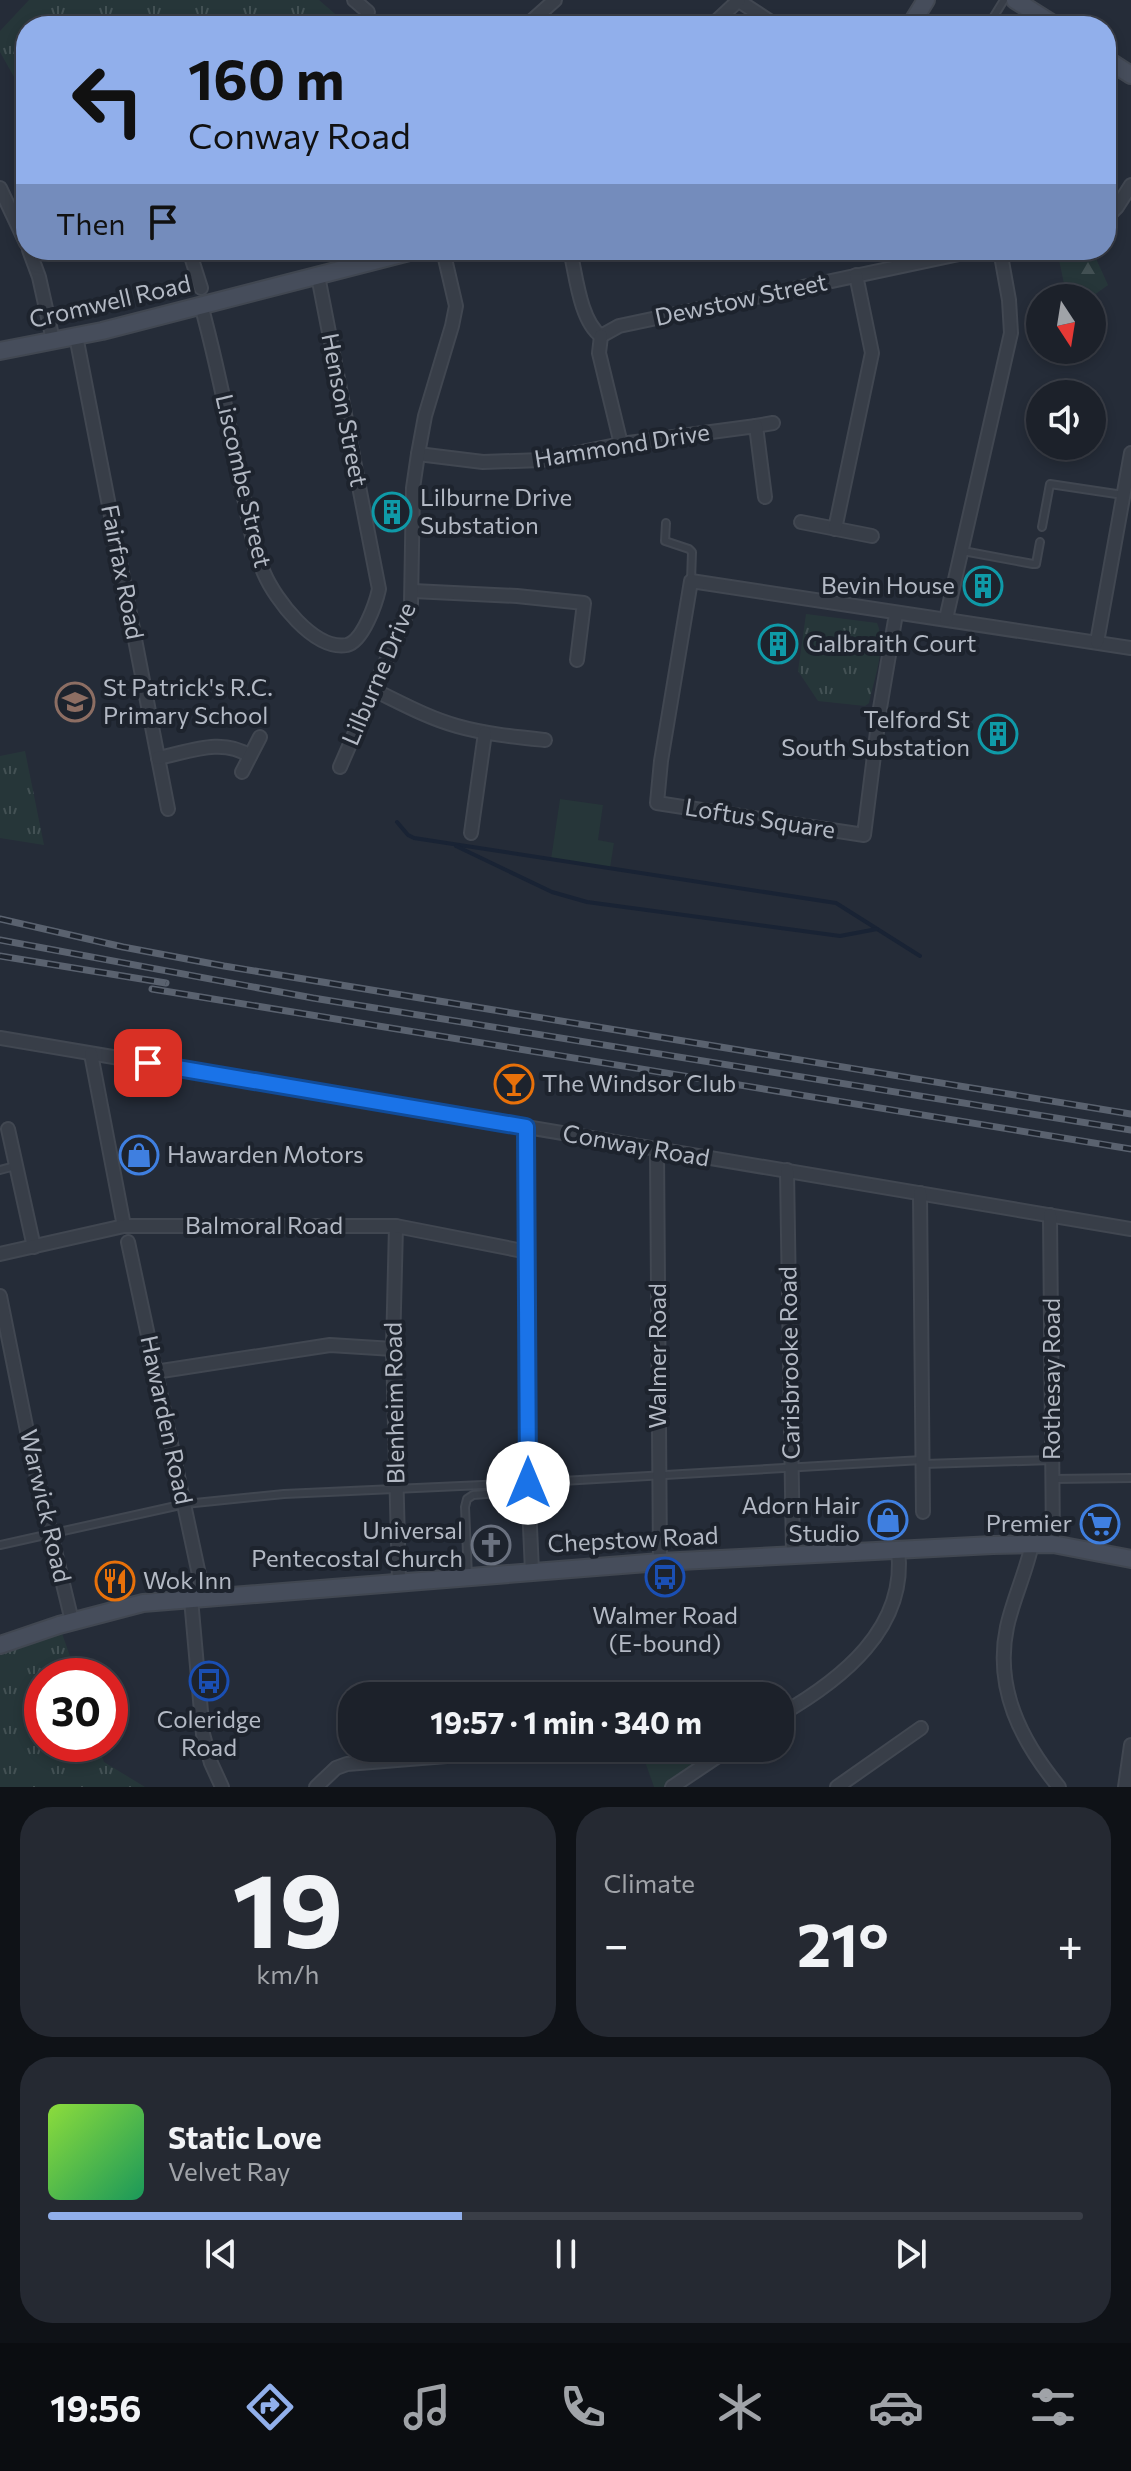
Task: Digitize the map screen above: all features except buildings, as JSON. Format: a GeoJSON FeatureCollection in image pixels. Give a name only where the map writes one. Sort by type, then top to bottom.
{"type":"FeatureCollection","features":[{"type":"Feature","properties":{"kind":"main road"},"geometry":{"type":"LineString","coordinates":[[1015,0],[1040,16]]}},
{"type":"Feature","properties":{"kind":"main road","name":"Cromwell Road"},"geometry":{"type":"LineString","coordinates":[[0,351],[76,336],[201,297],[318,276],[379,260]]}},
{"type":"Feature","properties":{"kind":"main road","name":"Chepstow Road"},"geometry":{"type":"LineString","coordinates":[[0,1645],[72,1621],[143,1603],[399,1581],[660,1562],[1032,1544],[1053,1544],[1131,1559]]}},
{"type":"Feature","properties":{"kind":"street"},"geometry":{"type":"LineString","coordinates":[[354,0],[368,12]]}},
{"type":"Feature","properties":{"kind":"street"},"geometry":{"type":"LineString","coordinates":[[537,16],[555,0]]}},
{"type":"Feature","properties":{"kind":"street"},"geometry":{"type":"LineString","coordinates":[[722,16],[739,0],[762,16]]}},
{"type":"Feature","properties":{"kind":"street"},"geometry":{"type":"LineString","coordinates":[[1116,208],[1131,185]]}},
{"type":"Feature","properties":{"kind":"street"},"geometry":{"type":"LineString","coordinates":[[0,188],[16,222]]}},
{"type":"Feature","properties":{"kind":"street"},"geometry":{"type":"LineString","coordinates":[[33,260],[53,340]]}},
{"type":"Feature","properties":{"kind":"street","name":"Liscombe Street"},"geometry":{"type":"LineString","coordinates":[[192,260],[253,537],[267,581],[292,617],[323,639],[345,645],[361,635]]}},
{"type":"Feature","properties":{"kind":"street","name":"Lilburne Drive"},"geometry":{"type":"LineString","coordinates":[[340,767],[407,617],[413,591],[413,488],[418,454],[431,393],[455,318],[454,291],[446,260]]}},
{"type":"Feature","properties":{"kind":"street"},"geometry":{"type":"LineString","coordinates":[[572,260],[586,317],[593,330],[601,336],[598,349],[621,444]]}},
{"type":"Feature","properties":{"kind":"street","name":"Dewstow Street"},"geometry":{"type":"LineString","coordinates":[[601,336],[619,326],[913,260]]}},
{"type":"Feature","properties":{"kind":"street"},"geometry":{"type":"LineString","coordinates":[[946,619],[1011,333],[1002,260]]}},
{"type":"Feature","properties":{"kind":"street"},"geometry":{"type":"LineString","coordinates":[[835,529],[872,353],[856,275]]}},
{"type":"Feature","properties":{"kind":"street","name":"Henson Street"},"geometry":{"type":"LineString","coordinates":[[318,276],[379,583],[378,594],[361,635]]}},
{"type":"Feature","properties":{"kind":"street","name":"Fairfax Road"},"geometry":{"type":"LineString","coordinates":[[76,336],[168,809]]}},
{"type":"Feature","properties":{"kind":"street","name":"Hammond Drive"},"geometry":{"type":"LineString","coordinates":[[418,454],[483,462],[522,462],[563,457],[621,444],[773,423]]}},
{"type":"Feature","properties":{"kind":"street"},"geometry":{"type":"LineString","coordinates":[[756,426],[765,497]]}},
{"type":"Feature","properties":{"kind":"street"},"geometry":{"type":"LineString","coordinates":[[1097,642],[1127,496],[1131,453]]}},
{"type":"Feature","properties":{"kind":"street"},"geometry":{"type":"LineString","coordinates":[[801,522],[872,536]]}},
{"type":"Feature","properties":{"kind":"street"},"geometry":{"type":"LineString","coordinates":[[691,581],[1131,648]]}},
{"type":"Feature","properties":{"kind":"street","name":"Loftus Square"},"geometry":{"type":"LineString","coordinates":[[691,581],[661,761],[657,803],[864,835],[896,614]]}},
{"type":"Feature","properties":{"kind":"street"},"geometry":{"type":"LineString","coordinates":[[413,591],[517,596],[599,605]]}},
{"type":"Feature","properties":{"kind":"street"},"geometry":{"type":"LineString","coordinates":[[577,660],[584,603]]}},
{"type":"Feature","properties":{"kind":"street"},"geometry":{"type":"LineString","coordinates":[[374,690],[443,722],[485,733],[545,740]]}},
{"type":"Feature","properties":{"kind":"street"},"geometry":{"type":"LineString","coordinates":[[471,833],[485,733]]}},
{"type":"Feature","properties":{"kind":"street"},"geometry":{"type":"LineString","coordinates":[[242,772],[260,737]]}},
{"type":"Feature","properties":{"kind":"street"},"geometry":{"type":"LineString","coordinates":[[158,758],[220,745],[237,748],[250,756]]}},
{"type":"Feature","properties":{"kind":"street","name":"Conway Road"},"geometry":{"type":"LineString","coordinates":[[0,1038],[1131,1229]]}},
{"type":"Feature","properties":{"kind":"street"},"geometry":{"type":"LineString","coordinates":[[91,1054],[124,1226]]}},
{"type":"Feature","properties":{"kind":"street"},"geometry":{"type":"LineString","coordinates":[[526,1127],[528,1487],[532,1571]]}},
{"type":"Feature","properties":{"kind":"street"},"geometry":{"type":"LineString","coordinates":[[8,1129],[34,1247]]}},
{"type":"Feature","properties":{"kind":"street","name":"Walmer Road"},"geometry":{"type":"LineString","coordinates":[[657,1150],[660,1562]]}},
{"type":"Feature","properties":{"kind":"street","name":"Carisbrooke Road"},"geometry":{"type":"LineString","coordinates":[[787,1170],[793,1555]]}},
{"type":"Feature","properties":{"kind":"street"},"geometry":{"type":"LineString","coordinates":[[920,1193],[923,1512]]}},
{"type":"Feature","properties":{"kind":"street","name":"Rothesay Road"},"geometry":{"type":"LineString","coordinates":[[1050,1215],[1053,1544]]}},
{"type":"Feature","properties":{"kind":"street","name":"Balmoral Road"},"geometry":{"type":"LineString","coordinates":[[0,1254],[124,1226],[396,1226],[528,1252]]}},
{"type":"Feature","properties":{"kind":"street","name":"Blenheim Road"},"geometry":{"type":"LineString","coordinates":[[396,1226],[393,1349],[399,1581]]}},
{"type":"Feature","properties":{"kind":"street","name":"Hawarden Road"},"geometry":{"type":"LineString","coordinates":[[128,1242],[185,1504],[198,1598]]}},
{"type":"Feature","properties":{"kind":"street","name":"Warwick Road"},"geometry":{"type":"LineString","coordinates":[[0,1296],[32,1456],[72,1621]]}},
{"type":"Feature","properties":{"kind":"street"},"geometry":{"type":"LineString","coordinates":[[155,1372],[330,1345],[393,1349]]}},
{"type":"Feature","properties":{"kind":"street"},"geometry":{"type":"LineString","coordinates":[[1032,1544],[1007,1628],[1005,1674],[1011,1709],[1022,1734],[1059,1787]]}},
{"type":"Feature","properties":{"kind":"street"},"geometry":{"type":"LineString","coordinates":[[794,1706],[834,1679],[873,1639],[896,1593],[900,1572],[898,1550]]}},
{"type":"Feature","properties":{"kind":"street"},"geometry":{"type":"LineString","coordinates":[[198,1598],[203,1734],[222,1787]]}},
{"type":"Feature","properties":{"kind":"street"},"geometry":{"type":"LineString","coordinates":[[837,1787],[921,1728]]}},
{"type":"Feature","properties":{"kind":"street"},"geometry":{"type":"LineString","coordinates":[[1125,1787],[1131,1745]]}},
{"type":"Feature","properties":{"kind":"street"},"geometry":{"type":"LineString","coordinates":[[316,1787],[336,1768],[372,1762]]}},
{"type":"Feature","properties":{"kind":"street"},"geometry":{"type":"LineString","coordinates":[[672,1787],[709,1762]]}},
{"type":"Feature","properties":{"kind":"lane"},"geometry":{"type":"LineString","coordinates":[[1042,527],[1050,484],[1127,496]]}},
{"type":"Feature","properties":{"kind":"lane"},"geometry":{"type":"LineString","coordinates":[[666,523],[665,541],[692,552],[691,581]]}},
{"type":"Feature","properties":{"kind":"lane"},"geometry":{"type":"LineString","coordinates":[[963,551],[1036,564],[1040,542]]}},
{"type":"Feature","properties":{"kind":"lane"},"geometry":{"type":"LineString","coordinates":[[0,1170],[15,1166]]}},
{"type":"Feature","properties":{"kind":"lane"},"geometry":{"type":"LineString","coordinates":[[468,1576],[467,1499],[473,1495],[659,1476],[923,1462],[1052,1460]]}},
{"type":"Feature","properties":{"kind":"lane"},"geometry":{"type":"LineString","coordinates":[[1053,1479],[1131,1478]]}},
{"type":"Feature","properties":{"kind":"lane"},"geometry":{"type":"LineString","coordinates":[[0,1545],[185,1504],[284,1494],[396,1488],[528,1487]]}},
{"type":"Feature","properties":{"kind":"green space"},"geometry":{"type":"Polygon","coordinates":[[[29,0],[319,0],[337,16],[16,16],[16,81],[0,52],[0,31],[29,0]]]}},
{"type":"Feature","properties":{"kind":"green space"},"geometry":{"type":"Polygon","coordinates":[[[1059,260],[1097,260],[1108,285],[1064,284],[1059,260]]]}},
{"type":"Feature","properties":{"kind":"green space"},"geometry":{"type":"Polygon","coordinates":[[[806,614],[877,623],[880,652],[869,703],[865,706],[818,701],[798,671],[806,614]]]}},
{"type":"Feature","properties":{"kind":"green space"},"geometry":{"type":"Polygon","coordinates":[[[25,751],[44,845],[0,838],[0,756],[25,751]]]}},
{"type":"Feature","properties":{"kind":"green space"},"geometry":{"type":"Polygon","coordinates":[[[560,799],[603,805],[598,840],[614,843],[610,868],[551,859],[560,799]]]}},
{"type":"Feature","properties":{"kind":"green space"},"geometry":{"type":"Polygon","coordinates":[[[59,1625],[71,1658],[24,1658],[24,1762],[104,1762],[145,1787],[0,1787],[0,1645],[59,1625]]]}},
{"type":"Feature","properties":{"kind":"green space"},"geometry":{"type":"Polygon","coordinates":[[[645,1762],[709,1762],[672,1787],[654,1787],[645,1762]]]}},
{"type":"Feature","properties":{"kind":"waterway"},"geometry":{"type":"LineString","coordinates":[[397,822],[414,838],[836,903],[920,956]]}},
{"type":"Feature","properties":{"kind":"waterway"},"geometry":{"type":"LineString","coordinates":[[456,846],[552,892],[587,902],[840,936],[877,929]]}},
{"type":"Feature","properties":{"kind":"railway"},"geometry":{"type":"LineString","coordinates":[[0,919],[224,966],[1131,1114]]}},
{"type":"Feature","properties":{"kind":"railway"},"geometry":{"type":"LineString","coordinates":[[0,940],[313,998],[1131,1130]]}},
{"type":"Feature","properties":{"kind":"railway"},"geometry":{"type":"LineString","coordinates":[[0,956],[166,983]]}},
{"type":"Feature","properties":{"kind":"railway"},"geometry":{"type":"LineString","coordinates":[[152,989],[1131,1149]]}},
{"type":"Feature","properties":{"kind":"place","name":"Lilburne Drive Substation"},"geometry":{"type":"Point","coordinates":[392,512]}},
{"type":"Feature","properties":{"kind":"place","name":"Bevin House"},"geometry":{"type":"Point","coordinates":[983,586]}},
{"type":"Feature","properties":{"kind":"place","name":"Galbraith Court"},"geometry":{"type":"Point","coordinates":[778,644]}},
{"type":"Feature","properties":{"kind":"place","name":"St Patrick's R.C. Primary School"},"geometry":{"type":"Point","coordinates":[75,702]}},
{"type":"Feature","properties":{"kind":"place","name":"Telford St South Substation"},"geometry":{"type":"Point","coordinates":[998,734]}},
{"type":"Feature","properties":{"kind":"place","name":"The Windsor Club"},"geometry":{"type":"Point","coordinates":[514,1084]}},
{"type":"Feature","properties":{"kind":"place","name":"Hawarden Motors"},"geometry":{"type":"Point","coordinates":[139,1155]}},
{"type":"Feature","properties":{"kind":"place","name":"Adorn Hair Studio"},"geometry":{"type":"Point","coordinates":[888,1520]}},
{"type":"Feature","properties":{"kind":"place","name":"Premier"},"geometry":{"type":"Point","coordinates":[1100,1524]}},
{"type":"Feature","properties":{"kind":"place","name":"Universal Pentecostal Church"},"geometry":{"type":"Point","coordinates":[491,1545]}},
{"type":"Feature","properties":{"kind":"place","name":"Walmer Road (E-bound)"},"geometry":{"type":"Point","coordinates":[665,1577]}},
{"type":"Feature","properties":{"kind":"place","name":"Wok Inn"},"geometry":{"type":"Point","coordinates":[115,1581]}},
{"type":"Feature","properties":{"kind":"place","name":"Coleridge Road"},"geometry":{"type":"Point","coordinates":[209,1681]}},
{"type":"Feature","properties":{"kind":"route"},"geometry":{"type":"LineString","coordinates":[[148,1063],[526,1127],[528,1483]]}}]}
